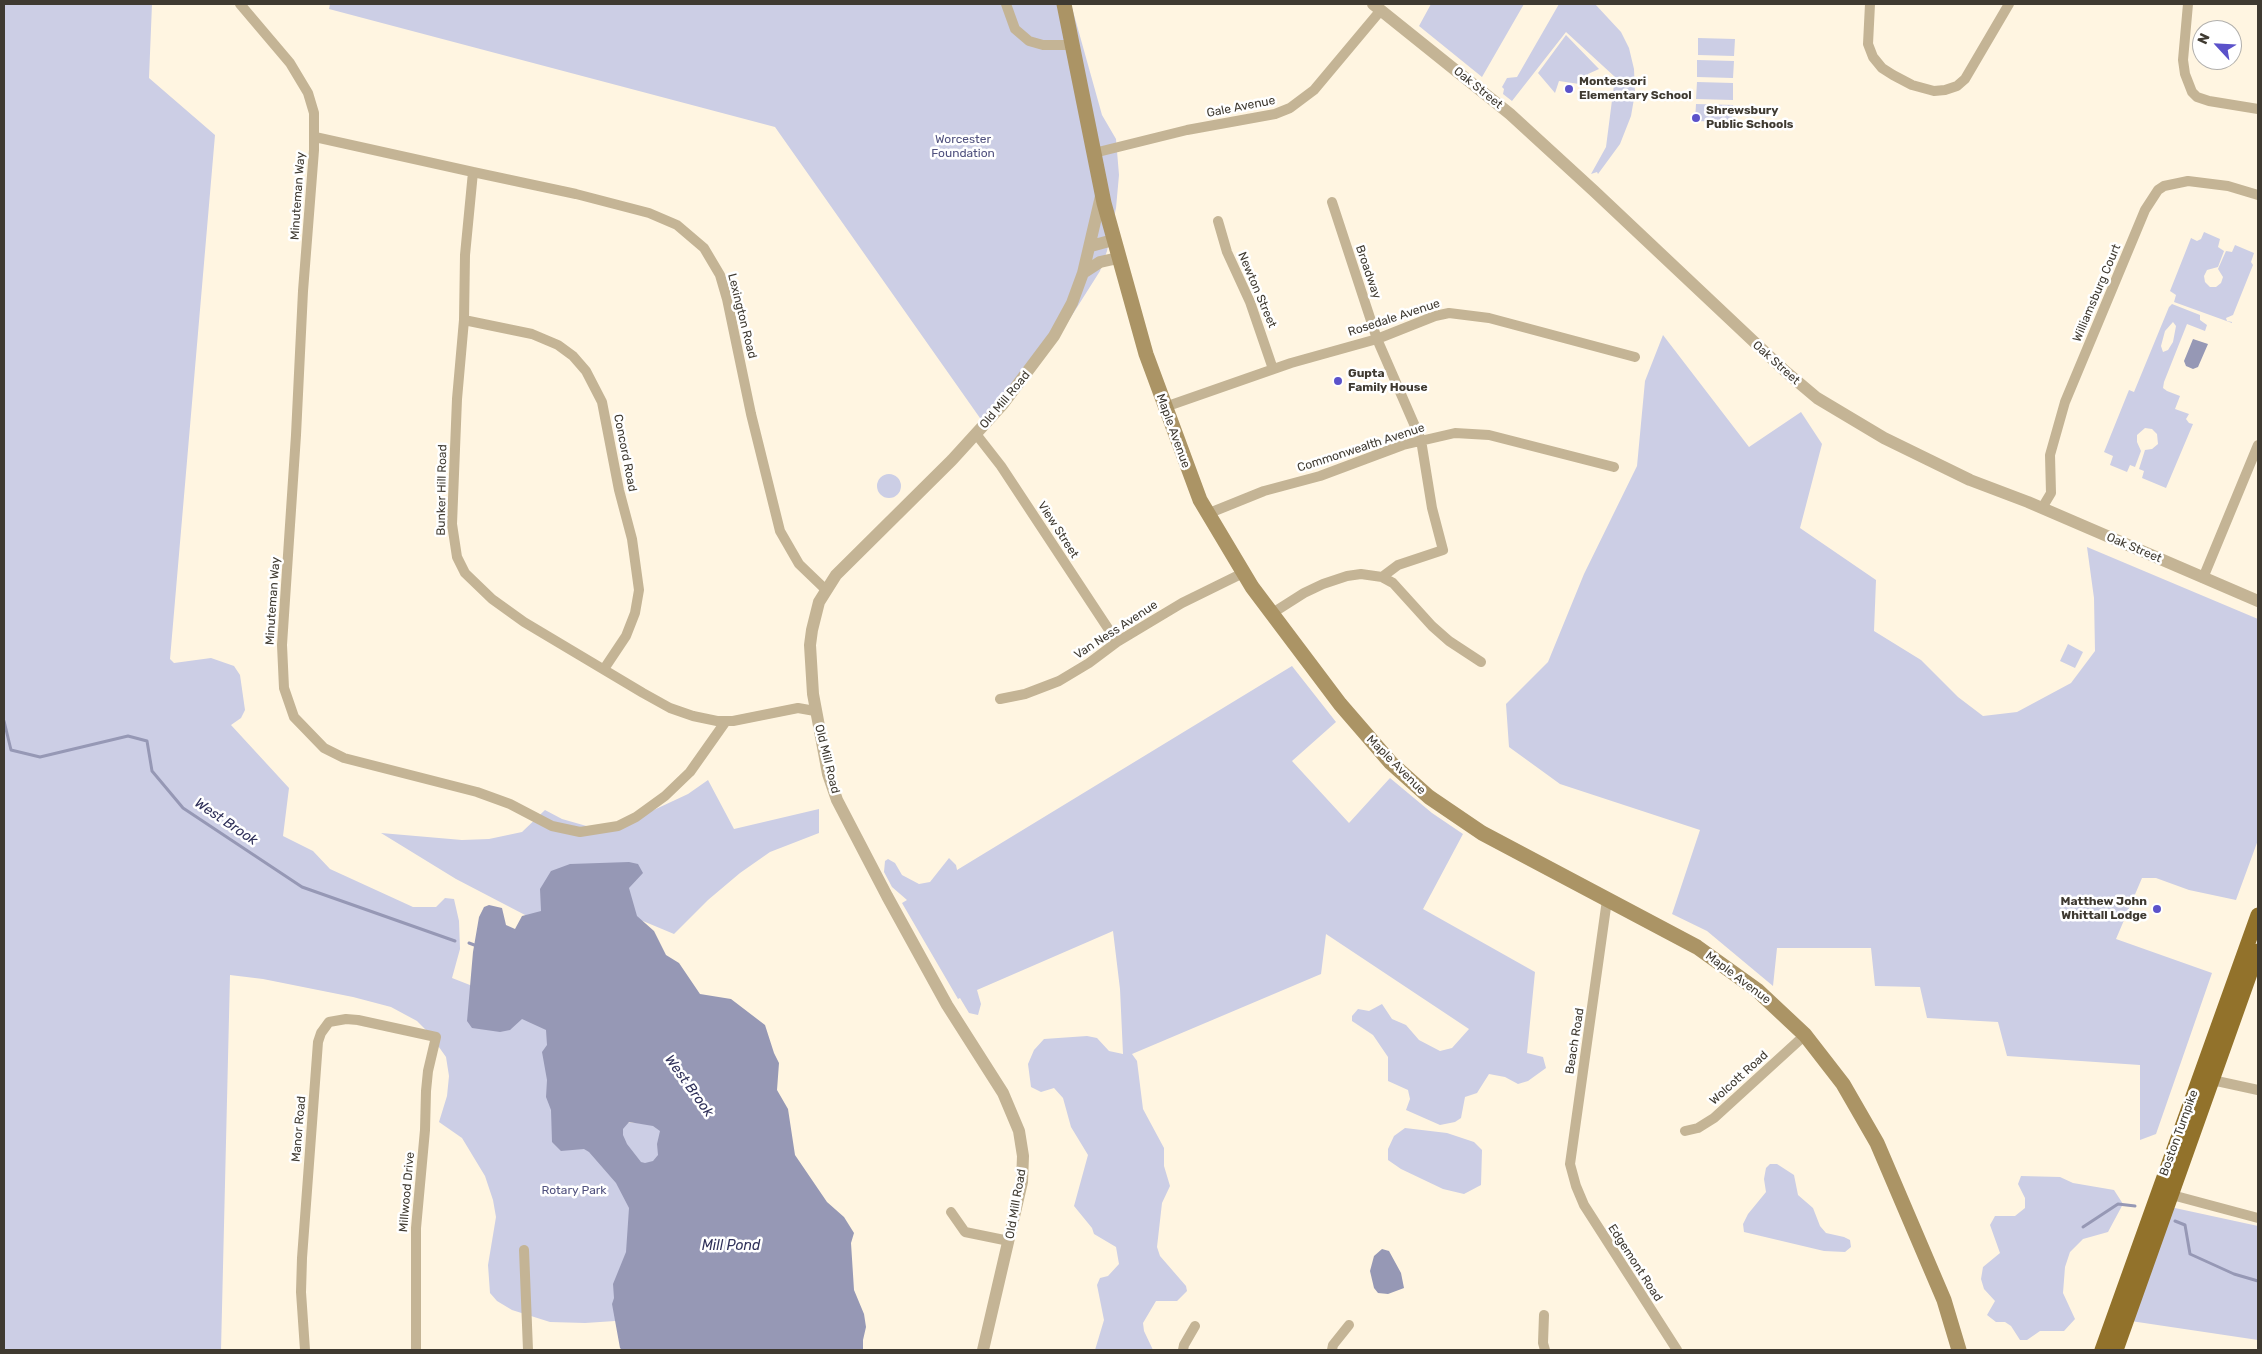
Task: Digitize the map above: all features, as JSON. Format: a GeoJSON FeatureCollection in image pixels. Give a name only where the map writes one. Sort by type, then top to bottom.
{"type":"FeatureCollection","features":[{"type":"Feature","properties":{"kind":"highway","name":"Boston Turnpike"},"geometry":{"type":"LineString","coordinates":[[2102,1350],[2258,915]]}},
{"type":"Feature","properties":{"kind":"highway","name":"Boston Turnpike"},"geometry":{"type":"LineString","coordinates":[[2116,1350],[2258,952]]}},
{"type":"Feature","properties":{"kind":"main road","name":"Maple Avenue"},"geometry":{"type":"LineString","coordinates":[[1064,4],[1102,193],[1138,328],[1190,478],[1207,514],[1243,573],[1271,614],[1349,716],[1391,763],[1429,797],[1482,834],[1683,939],[1718,960],[1757,990],[1805,1035],[1843,1084],[1873,1136],[1944,1300],[1959,1350]]}},
{"type":"Feature","properties":{"kind":"street","name":"Minuteman Way"},"geometry":{"type":"LineString","coordinates":[[240,4],[299,76],[312,102],[315,136],[303,291],[296,435],[282,645],[284,688],[294,716],[308,734],[333,753],[478,792],[510,804],[552,826],[580,832],[618,826],[635,818],[665,796],[690,772],[726,721]]}},
{"type":"Feature","properties":{"kind":"street"},"geometry":{"type":"LineString","coordinates":[[1006,4],[1015,29],[1029,41],[1043,45],[1072,45]]}},
{"type":"Feature","properties":{"kind":"street"},"geometry":{"type":"LineString","coordinates":[[1870,4],[1868,44],[1873,57],[1882,68],[1892,75],[1918,87],[1934,91],[1946,90],[1957,86],[1965,79],[2009,4]]}},
{"type":"Feature","properties":{"kind":"street"},"geometry":{"type":"LineString","coordinates":[[2188,4],[2183,60],[2185,74],[2192,92],[2197,97],[2209,101],[2258,109]]}},
{"type":"Feature","properties":{"kind":"street","name":"Gale Avenue"},"geometry":{"type":"LineString","coordinates":[[1094,153],[1187,130],[1275,114],[1290,108],[1314,90],[1377,7]]}},
{"type":"Feature","properties":{"kind":"street","name":"Oak Street"},"geometry":{"type":"LineString","coordinates":[[1377,7],[1516,120],[1811,394],[1888,440],[1970,480],[2042,508],[2258,601]]}},
{"type":"Feature","properties":{"kind":"street"},"geometry":{"type":"LineString","coordinates":[[315,136],[473,172]]}},
{"type":"Feature","properties":{"kind":"street","name":"Bunker Hill Road"},"geometry":{"type":"LineString","coordinates":[[473,172],[465,255],[464,320],[458,378],[452,530],[457,557],[465,573],[501,606],[524,622],[670,708],[705,719],[726,721],[798,708],[815,710]]}},
{"type":"Feature","properties":{"kind":"street","name":"Lexington Road"},"geometry":{"type":"LineString","coordinates":[[473,172],[584,196],[649,213],[677,224],[704,248],[720,275],[727,299],[751,414],[780,531],[799,564],[825,589]]}},
{"type":"Feature","properties":{"kind":"street","name":"Williamsburg Court"},"geometry":{"type":"LineString","coordinates":[[2042,508],[2050,493],[2050,455],[2065,402],[2146,210],[2158,190],[2164,186],[2188,182],[2228,186],[2258,195]]}},
{"type":"Feature","properties":{"kind":"street","name":"Old Mill Road"},"geometry":{"type":"LineString","coordinates":[[983,1350],[1009,1241],[1023,1168],[1022,1143],[1015,1118],[996,1080],[947,1005],[842,808],[828,774],[815,710],[810,645],[815,616],[825,589],[836,575],[865,544],[940,473],[976,434],[1024,378],[1054,336],[1072,303],[1083,273],[1091,246],[1102,193]]}},
{"type":"Feature","properties":{"kind":"street","name":"Broadway"},"geometry":{"type":"LineString","coordinates":[[1332,202],[1377,338],[1421,440],[1432,508],[1443,550],[1398,565],[1382,577]]}},
{"type":"Feature","properties":{"kind":"street","name":"Newton Street"},"geometry":{"type":"LineString","coordinates":[[1218,221],[1227,252],[1250,302],[1273,369]]}},
{"type":"Feature","properties":{"kind":"street"},"geometry":{"type":"LineString","coordinates":[[1091,246],[1113,240]]}},
{"type":"Feature","properties":{"kind":"street"},"geometry":{"type":"LineString","coordinates":[[1083,273],[1100,262],[1118,258]]}},
{"type":"Feature","properties":{"kind":"street","name":"Rosedale Avenue"},"geometry":{"type":"LineString","coordinates":[[1165,408],[1273,369],[1377,338],[1435,316],[1460,313],[1482,316],[1558,335],[1635,357]]}},
{"type":"Feature","properties":{"kind":"street","name":"Concord Road"},"geometry":{"type":"LineString","coordinates":[[464,320],[532,334],[558,345],[573,356],[586,370],[602,402],[614,466],[632,539],[639,590],[635,613],[626,636],[604,669]]}},
{"type":"Feature","properties":{"kind":"street","name":"Commonwealth Avenue"},"geometry":{"type":"LineString","coordinates":[[1207,514],[1264,491],[1320,476],[1421,440],[1449,434],[1478,433],[1614,467]]}},
{"type":"Feature","properties":{"kind":"street","name":"View Street"},"geometry":{"type":"LineString","coordinates":[[976,434],[1001,466],[1117,642]]}},
{"type":"Feature","properties":{"kind":"street"},"geometry":{"type":"LineString","coordinates":[[2203,578],[2258,444]]}},
{"type":"Feature","properties":{"kind":"street","name":"Van Ness Avenue"},"geometry":{"type":"LineString","coordinates":[[1000,699],[1025,694],[1059,681],[1089,663],[1117,642],[1201,592],[1243,573]]}},
{"type":"Feature","properties":{"kind":"street"},"geometry":{"type":"LineString","coordinates":[[1271,614],[1304,593],[1334,580],[1361,574],[1382,577],[1393,583],[1445,638],[1481,662]]}},
{"type":"Feature","properties":{"kind":"street","name":"Beach Road"},"geometry":{"type":"LineString","coordinates":[[1576,1186],[1572,1173],[1571,1154],[1607,900]]}},
{"type":"Feature","properties":{"kind":"street","name":"Manor Road"},"geometry":{"type":"LineString","coordinates":[[305,1350],[301,1292],[303,1238],[318,1042],[321,1032],[329,1022],[346,1019],[358,1020],[436,1038]]}},
{"type":"Feature","properties":{"kind":"street","name":"Wolcott Road"},"geometry":{"type":"LineString","coordinates":[[1685,1131],[1698,1128],[1714,1118],[1805,1035]]}},
{"type":"Feature","properties":{"kind":"street","name":"Millwood Drive"},"geometry":{"type":"LineString","coordinates":[[416,1350],[416,1228],[425,1130],[428,1071],[436,1038]]}},
{"type":"Feature","properties":{"kind":"street"},"geometry":{"type":"LineString","coordinates":[[2212,1080],[2258,1090]]}},
{"type":"Feature","properties":{"kind":"street","name":"Edgemont Road"},"geometry":{"type":"LineString","coordinates":[[1576,1186],[1598,1229],[1677,1350]]}},
{"type":"Feature","properties":{"kind":"street"},"geometry":{"type":"LineString","coordinates":[[2172,1195],[2258,1218]]}},
{"type":"Feature","properties":{"kind":"street"},"geometry":{"type":"LineString","coordinates":[[951,1212],[965,1232],[1009,1241]]}},
{"type":"Feature","properties":{"kind":"street"},"geometry":{"type":"LineString","coordinates":[[524,1250],[528,1350]]}},
{"type":"Feature","properties":{"kind":"street"},"geometry":{"type":"LineString","coordinates":[[1544,1315],[1542,1344],[1545,1350]]}},
{"type":"Feature","properties":{"kind":"street"},"geometry":{"type":"LineString","coordinates":[[1332,1350],[1333,1345],[1349,1325]]}},
{"type":"Feature","properties":{"kind":"street"},"geometry":{"type":"LineString","coordinates":[[1183,1350],[1195,1326]]}},
{"type":"Feature","properties":{"kind":"green space","name":"Rotary Park"},"geometry":{"type":"Polygon","coordinates":[[[4,4],[152,4],[149,78],[215,135],[170,659],[174,663],[211,658],[234,666],[240,675],[245,710],[241,718],[231,725],[289,788],[283,836],[313,851],[330,869],[413,907],[436,907],[445,898],[454,899],[459,921],[460,949],[452,978],[516,1003],[548,1019],[625,1122],[686,1127],[615,1321],[585,1323],[550,1322],[512,1310],[497,1301],[490,1293],[488,1265],[496,1217],[493,1200],[485,1176],[462,1138],[439,1122],[447,1096],[449,1076],[446,1057],[429,1033],[417,1021],[391,1007],[353,997],[263,979],[230,975],[221,1350],[4,1350],[4,4]]]}},
{"type":"Feature","properties":{"kind":"green space","name":"Worcester Foundation"},"geometry":{"type":"Polygon","coordinates":[[[330,4],[1071,4],[1102,115],[1116,139],[1119,175],[1116,208],[1107,251],[1100,271],[1050,350],[987,428],[775,127],[329,9],[330,4]]]}},
{"type":"Feature","properties":{"kind":"green space"},"geometry":{"type":"Polygon","coordinates":[[[1431,4],[1524,4],[1482,77],[1419,26],[1431,4]]]}},
{"type":"Feature","properties":{"kind":"green space"},"geometry":{"type":"Polygon","coordinates":[[[1559,4],[1595,4],[1621,32],[1629,48],[1634,69],[1635,93],[1631,116],[1620,144],[1598,174],[1597,172],[1591,174],[1606,147],[1615,77],[1566,32],[1512,101],[1503,94],[1504,89],[1502,87],[1507,78],[1517,77],[1559,4]]]}},
{"type":"Feature","properties":{"kind":"green space"},"geometry":{"type":"Polygon","coordinates":[[[1566,35],[1599,69],[1588,74],[1586,85],[1559,81],[1555,93],[1538,73],[1566,35]]]}},
{"type":"Feature","properties":{"kind":"green space"},"geometry":{"type":"Polygon","coordinates":[[[1698,38],[1735,39],[1734,56],[1698,55],[1698,38]]]}},
{"type":"Feature","properties":{"kind":"green space"},"geometry":{"type":"Polygon","coordinates":[[[1697,60],[1734,61],[1733,78],[1697,77],[1697,60]]]}},
{"type":"Feature","properties":{"kind":"green space"},"geometry":{"type":"Polygon","coordinates":[[[1697,82],[1733,83],[1733,100],[1696,99],[1697,82]]]}},
{"type":"Feature","properties":{"kind":"green space"},"geometry":{"type":"Polygon","coordinates":[[[1696,104],[1733,105],[1732,122],[1695,121],[1696,104]]]}},
{"type":"Feature","properties":{"kind":"green space"},"geometry":{"type":"Polygon","coordinates":[[[2204,232],[2220,239],[2218,247],[2224,251],[2218,267],[2207,270],[2204,276],[2205,282],[2210,287],[2216,287],[2221,283],[2223,277],[2218,269],[2226,251],[2232,252],[2235,245],[2254,253],[2251,262],[2253,265],[2233,315],[2226,318],[2227,321],[2232,323],[2174,302],[2176,295],[2170,291],[2191,238],[2197,241],[2201,239],[2204,232]]]}},
{"type":"Feature","properties":{"kind":"green space"},"geometry":{"type":"Polygon","coordinates":[[[2172,304],[2200,315],[2200,320],[2207,325],[2205,331],[2187,324],[2164,382],[2163,388],[2180,396],[2175,409],[2189,414],[2186,419],[2189,423],[2193,424],[2166,488],[2142,478],[2144,471],[2139,469],[2145,450],[2152,449],[2158,444],[2157,434],[2152,429],[2145,428],[2137,435],[2137,442],[2141,451],[2135,467],[2130,465],[2127,472],[2110,465],[2113,456],[2104,452],[2129,390],[2134,392],[2169,307],[2172,304]],[[2173,322],[2165,331],[2161,346],[2163,352],[2168,350],[2173,342],[2176,326],[2173,322]]]}},
{"type":"Feature","properties":{"kind":"green space"},"geometry":{"type":"Polygon","coordinates":[[[1663,335],[1749,447],[1801,412],[1822,444],[1800,528],[1876,580],[1874,631],[1921,660],[1958,697],[1983,716],[2017,712],[2071,683],[2095,651],[2094,598],[2087,547],[2258,619],[2258,840],[2236,900],[2189,890],[2156,878],[2142,878],[2116,939],[2212,973],[2156,1134],[2140,1140],[2140,1065],[2007,1056],[1998,1022],[1927,1018],[1920,987],[1875,986],[1871,948],[1777,948],[1773,986],[1707,931],[1672,914],[1700,830],[1560,784],[1509,747],[1506,704],[1548,662],[1584,574],[1637,466],[1645,381],[1663,335]]]}},
{"type":"Feature","properties":{"kind":"green space"},"geometry":{"type":"Polygon","coordinates":[[[889,474],[898,477],[901,486],[898,495],[889,498],[880,495],[877,486],[880,477],[889,474]]]}},
{"type":"Feature","properties":{"kind":"green space"},"geometry":{"type":"Polygon","coordinates":[[[2068,644],[2083,652],[2075,668],[2060,661],[2068,644]]]}},
{"type":"Feature","properties":{"kind":"green space"},"geometry":{"type":"Polygon","coordinates":[[[1292,666],[1336,722],[1292,761],[1349,823],[1390,778],[1432,813],[1463,834],[1423,909],[1535,972],[1527,1053],[1543,1057],[1546,1068],[1528,1081],[1518,1084],[1505,1077],[1489,1074],[1477,1093],[1465,1097],[1461,1118],[1455,1122],[1440,1125],[1406,1110],[1410,1099],[1408,1090],[1388,1081],[1388,1057],[1373,1035],[1352,1021],[1352,1016],[1358,1009],[1369,1011],[1382,1004],[1392,1019],[1406,1025],[1419,1040],[1440,1051],[1452,1048],[1469,1029],[1326,934],[1321,974],[1132,1054],[1137,1061],[1143,1109],[1164,1148],[1164,1166],[1170,1186],[1162,1203],[1157,1247],[1160,1256],[1186,1286],[1187,1291],[1177,1301],[1156,1301],[1143,1323],[1144,1331],[1153,1350],[1095,1350],[1104,1320],[1097,1285],[1100,1278],[1108,1276],[1119,1264],[1116,1247],[1094,1234],[1092,1228],[1074,1206],[1088,1155],[1071,1127],[1063,1098],[1054,1088],[1041,1092],[1031,1087],[1028,1064],[1034,1050],[1044,1039],[1087,1036],[1097,1038],[1109,1051],[1123,1054],[1120,989],[1113,931],[977,990],[981,1004],[978,1015],[969,1013],[960,998],[958,999],[902,903],[907,900],[892,887],[884,872],[885,861],[888,859],[895,863],[902,875],[919,884],[930,882],[949,858],[956,865],[957,870],[1292,666]]]}},
{"type":"Feature","properties":{"kind":"green space"},"geometry":{"type":"Polygon","coordinates":[[[708,780],[734,829],[819,809],[819,833],[770,852],[740,873],[708,900],[674,934],[571,891],[533,925],[527,916],[456,879],[381,833],[462,840],[489,839],[522,832],[545,810],[562,819],[590,827],[628,822],[688,794],[708,780]]]}},
{"type":"Feature","properties":{"kind":"green space"},"geometry":{"type":"Polygon","coordinates":[[[1405,1128],[1447,1133],[1474,1142],[1482,1150],[1481,1185],[1464,1194],[1443,1189],[1401,1169],[1388,1160],[1388,1149],[1394,1136],[1405,1128]]]}},
{"type":"Feature","properties":{"kind":"green space"},"geometry":{"type":"Polygon","coordinates":[[[1770,1164],[1777,1164],[1794,1175],[1798,1195],[1813,1208],[1820,1226],[1826,1233],[1850,1240],[1851,1247],[1845,1252],[1824,1251],[1744,1232],[1743,1224],[1748,1214],[1766,1192],[1764,1179],[1766,1168],[1770,1164]]]}},
{"type":"Feature","properties":{"kind":"green space"},"geometry":{"type":"Polygon","coordinates":[[[2021,1176],[2060,1177],[2073,1183],[2114,1190],[2123,1204],[2108,1232],[2083,1239],[2070,1252],[2065,1267],[2063,1293],[2075,1319],[2064,1331],[2040,1331],[2027,1340],[2020,1340],[2011,1326],[2005,1322],[1996,1322],[1987,1315],[1995,1301],[1984,1289],[1981,1279],[1983,1267],[2000,1253],[1990,1225],[1995,1216],[2015,1216],[2025,1208],[2025,1198],[2018,1184],[2021,1176]]]}},
{"type":"Feature","properties":{"kind":"green space"},"geometry":{"type":"Polygon","coordinates":[[[2161,1205],[2258,1226],[2258,1340],[2124,1320],[2161,1205]]]}},
{"type":"Feature","properties":{"kind":"water"},"geometry":{"type":"Polygon","coordinates":[[[2193,339],[2208,344],[2198,367],[2193,369],[2186,366],[2184,361],[2193,339]]]}},
{"type":"Feature","properties":{"kind":"water","name":"Mill Pond"},"geometry":{"type":"Polygon","coordinates":[[[629,862],[638,864],[643,873],[629,888],[637,916],[654,931],[666,955],[679,963],[700,994],[731,999],[765,1025],[779,1063],[777,1090],[788,1109],[795,1155],[827,1202],[844,1217],[854,1233],[851,1243],[854,1290],[864,1314],[866,1327],[863,1350],[622,1350],[620,1348],[612,1304],[614,1298],[613,1284],[626,1252],[629,1208],[616,1183],[589,1152],[584,1149],[561,1151],[552,1142],[551,1110],[546,1097],[547,1080],[542,1052],[547,1045],[546,1030],[522,1019],[510,1030],[500,1032],[472,1028],[467,1021],[473,952],[479,917],[484,907],[489,905],[502,908],[506,925],[515,929],[522,916],[541,911],[540,889],[551,871],[570,864],[629,862]],[[629,1122],[623,1129],[623,1135],[627,1144],[641,1162],[653,1161],[658,1155],[657,1144],[660,1131],[653,1126],[629,1122]]]}},
{"type":"Feature","properties":{"kind":"water"},"geometry":{"type":"Polygon","coordinates":[[[1382,1249],[1389,1251],[1401,1273],[1404,1288],[1388,1294],[1378,1293],[1374,1288],[1370,1271],[1374,1256],[1382,1249]]]}},
{"type":"Feature","properties":{"kind":"waterway","name":"West Brook"},"geometry":{"type":"LineString","coordinates":[[4,721],[11,750],[40,757],[128,736],[147,741],[152,771],[183,808],[302,887],[455,941]]}},
{"type":"Feature","properties":{"kind":"waterway","name":"West Brook"},"geometry":{"type":"LineString","coordinates":[[469,943],[477,946]]}},
{"type":"Feature","properties":{"kind":"waterway"},"geometry":{"type":"LineString","coordinates":[[2083,1227],[2118,1204],[2135,1206]]}},
{"type":"Feature","properties":{"kind":"waterway"},"geometry":{"type":"LineString","coordinates":[[2175,1221],[2185,1225],[2190,1254],[2234,1274],[2258,1281]]}},
{"type":"Feature","properties":{"kind":"place","name":"Montessori Elementary School"},"geometry":{"type":"Point","coordinates":[1569,89]}},
{"type":"Feature","properties":{"kind":"place","name":"Shrewsbury Public Schools"},"geometry":{"type":"Point","coordinates":[1696,118]}},
{"type":"Feature","properties":{"kind":"place","name":"Gupta Family House"},"geometry":{"type":"Point","coordinates":[1338,381]}},
{"type":"Feature","properties":{"kind":"place","name":"Matthew John Whittall Lodge"},"geometry":{"type":"Point","coordinates":[2157,909]}}]}
